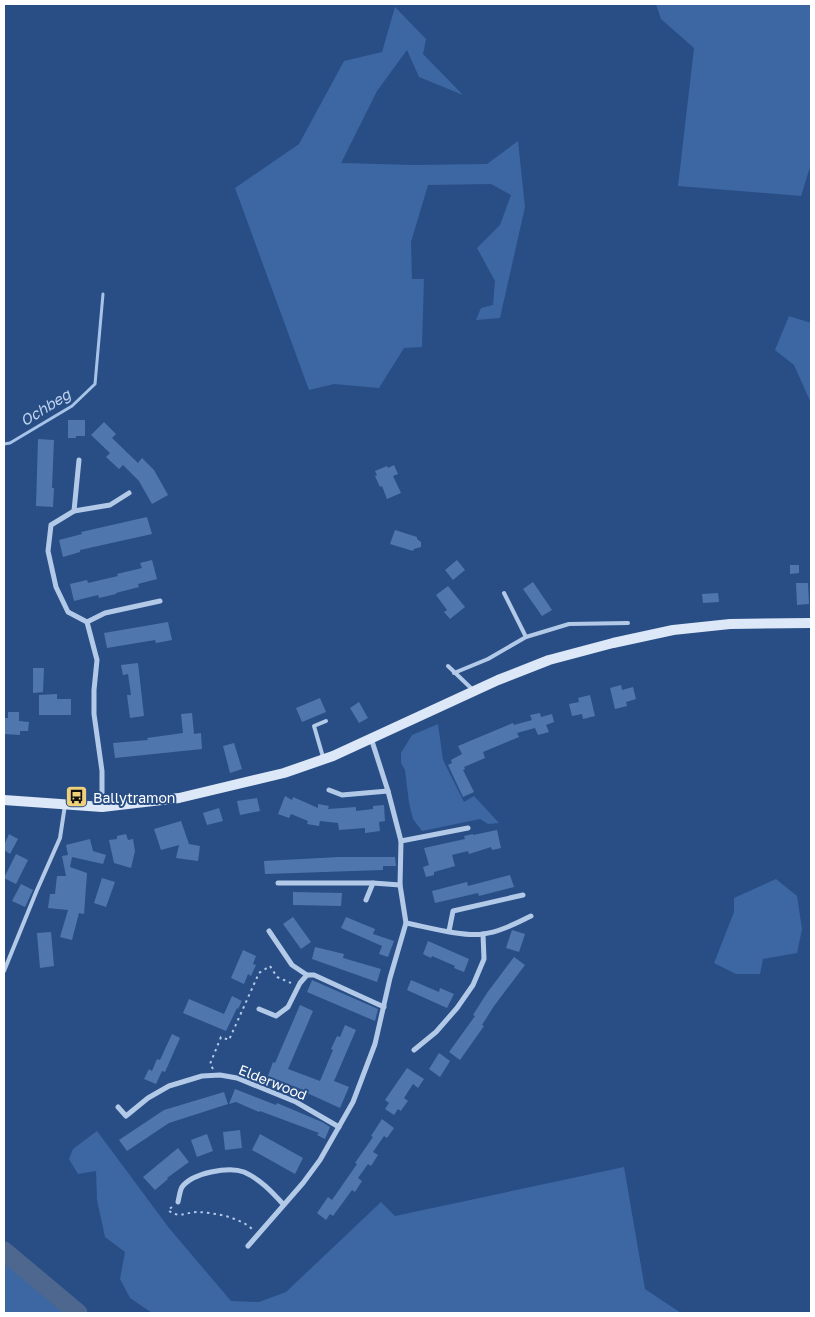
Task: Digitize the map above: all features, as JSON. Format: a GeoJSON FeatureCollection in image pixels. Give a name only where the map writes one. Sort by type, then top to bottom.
{"type":"FeatureCollection","features":[{"type":"Feature","properties":{"kind":"main road"},"geometry":{"type":"LineString","coordinates":[[4,800],[102,808],[179,798],[284,773],[323,760],[498,680],[548,660],[673,630],[730,624],[811,622]]}},
{"type":"Feature","properties":{"kind":"street"},"geometry":{"type":"LineString","coordinates":[[74,511],[79,460]]}},
{"type":"Feature","properties":{"kind":"street"},"geometry":{"type":"LineString","coordinates":[[102,808],[102,771],[94,714],[97,660],[87,622],[68,612],[56,587],[48,551],[51,525],[74,511],[110,505],[129,493]]}},
{"type":"Feature","properties":{"kind":"street"},"geometry":{"type":"LineString","coordinates":[[87,622],[105,613],[160,601]]}},
{"type":"Feature","properties":{"kind":"street"},"geometry":{"type":"LineString","coordinates":[[248,1246],[283,1204],[304,1183],[320,1160],[353,1102],[366,1070],[406,923],[400,885],[401,841],[388,791],[371,738]]}},
{"type":"Feature","properties":{"kind":"street"},"geometry":{"type":"LineString","coordinates":[[329,790],[342,795],[388,791]]}},
{"type":"Feature","properties":{"kind":"street"},"geometry":{"type":"LineString","coordinates":[[401,841],[468,828]]}},
{"type":"Feature","properties":{"kind":"street"},"geometry":{"type":"LineString","coordinates":[[278,883],[374,883],[400,885]]}},
{"type":"Feature","properties":{"kind":"street"},"geometry":{"type":"LineString","coordinates":[[366,900],[374,883]]}},
{"type":"Feature","properties":{"kind":"street"},"geometry":{"type":"LineString","coordinates":[[449,931],[453,912],[523,896]]}},
{"type":"Feature","properties":{"kind":"street"},"geometry":{"type":"LineString","coordinates":[[406,923],[449,931],[483,934],[504,928],[531,916]]}},
{"type":"Feature","properties":{"kind":"street"},"geometry":{"type":"LineString","coordinates":[[269,931],[292,965],[307,975],[314,975],[384,1007]]}},
{"type":"Feature","properties":{"kind":"street"},"geometry":{"type":"LineString","coordinates":[[414,1050],[436,1032],[457,1008],[473,984],[484,959],[483,934]]}},
{"type":"Feature","properties":{"kind":"street"},"geometry":{"type":"LineString","coordinates":[[259,1009],[276,1016],[288,1007],[298,986],[307,975]]}},
{"type":"Feature","properties":{"kind":"street","name":"Elderwood"},"geometry":{"type":"LineString","coordinates":[[118,1107],[126,1116],[148,1098],[169,1086],[202,1076],[216,1075],[237,1078],[296,1102],[339,1127]]}},
{"type":"Feature","properties":{"kind":"street"},"geometry":{"type":"LineString","coordinates":[[178,1202],[182,1187],[196,1176],[214,1171],[243,1171],[265,1185],[283,1204]]}},
{"type":"Feature","properties":{"kind":"lane"},"geometry":{"type":"LineString","coordinates":[[504,593],[526,637]]}},
{"type":"Feature","properties":{"kind":"lane"},"geometry":{"type":"LineString","coordinates":[[454,673],[488,659],[526,637],[569,624],[628,623]]}},
{"type":"Feature","properties":{"kind":"lane"},"geometry":{"type":"LineString","coordinates":[[448,666],[474,691]]}},
{"type":"Feature","properties":{"kind":"lane"},"geometry":{"type":"LineString","coordinates":[[323,760],[314,726],[326,721]]}},
{"type":"Feature","properties":{"kind":"lane"},"geometry":{"type":"LineString","coordinates":[[4,971],[60,838],[65,805]]}},
{"type":"Feature","properties":{"kind":"path"},"geometry":{"type":"LineString","coordinates":[[216,1075],[210,1064],[221,1037],[229,1040],[259,973],[270,966],[276,977],[298,986]]}},
{"type":"Feature","properties":{"kind":"path"},"geometry":{"type":"LineString","coordinates":[[178,1202],[168,1210],[173,1214],[200,1212],[238,1220],[251,1228],[258,1236]]}},
{"type":"Feature","properties":{"kind":"shaded area"},"geometry":{"type":"Polygon","coordinates":[[[656,4],[811,4],[811,164],[801,196],[678,186],[694,48],[661,19],[656,4]]]}},
{"type":"Feature","properties":{"kind":"shaded area"},"geometry":{"type":"Polygon","coordinates":[[[395,7],[426,39],[423,54],[463,95],[419,77],[407,50],[377,91],[341,163],[487,164],[518,141],[525,207],[500,318],[476,320],[481,308],[493,305],[495,281],[477,248],[500,225],[511,195],[491,184],[428,185],[411,242],[412,279],[424,279],[422,347],[404,348],[379,388],[334,384],[309,390],[235,188],[299,144],[344,61],[382,52],[395,7]]]}},
{"type":"Feature","properties":{"kind":"shaded area"},"geometry":{"type":"Polygon","coordinates":[[[789,316],[811,323],[811,403],[794,365],[775,350],[789,316]]]}},
{"type":"Feature","properties":{"kind":"shaded area"},"geometry":{"type":"Polygon","coordinates":[[[438,724],[443,760],[464,802],[474,796],[499,823],[488,824],[480,819],[422,831],[413,819],[405,770],[401,763],[401,753],[412,735],[438,724]]]}},
{"type":"Feature","properties":{"kind":"shaded area"},"geometry":{"type":"Polygon","coordinates":[[[776,879],[797,896],[802,929],[797,953],[763,959],[760,974],[736,974],[714,963],[734,912],[734,898],[776,879]]]}},
{"type":"Feature","properties":{"kind":"shaded area"},"geometry":{"type":"Polygon","coordinates":[[[97,1131],[169,1228],[231,1301],[259,1302],[286,1292],[381,1202],[395,1216],[624,1167],[645,1289],[681,1313],[152,1313],[130,1298],[120,1279],[125,1252],[105,1237],[97,1200],[96,1171],[78,1174],[69,1159],[73,1149],[97,1131]]]}},
{"type":"Feature","properties":{"kind":"shaded area"},"geometry":{"type":"Polygon","coordinates":[[[4,1251],[10,1256],[78,1313],[4,1313],[4,1251]]]}},
{"type":"Feature","properties":{"kind":"building"},"geometry":{"type":"Polygon","coordinates":[[[68,420],[85,420],[85,436],[68,438],[68,420]]]}},
{"type":"Feature","properties":{"kind":"building"},"geometry":{"type":"Polygon","coordinates":[[[104,422],[116,434],[112,438],[138,463],[142,458],[154,470],[168,495],[152,504],[139,481],[123,465],[119,469],[106,457],[110,453],[91,435],[104,422]]]}},
{"type":"Feature","properties":{"kind":"building"},"geometry":{"type":"Polygon","coordinates":[[[38,439],[54,440],[53,507],[36,506],[38,439]]]}},
{"type":"Feature","properties":{"kind":"building"},"geometry":{"type":"Polygon","coordinates":[[[394,465],[398,474],[393,476],[401,493],[387,499],[382,486],[380,487],[375,476],[377,475],[375,471],[394,465]]]}},
{"type":"Feature","properties":{"kind":"building"},"geometry":{"type":"Polygon","coordinates":[[[147,517],[152,534],[80,550],[80,552],[63,557],[59,540],[82,534],[81,532],[147,517]]]}},
{"type":"Feature","properties":{"kind":"building"},"geometry":{"type":"Polygon","coordinates":[[[395,530],[417,537],[421,542],[421,547],[413,551],[390,544],[395,530]]]}},
{"type":"Feature","properties":{"kind":"building"},"geometry":{"type":"Polygon","coordinates":[[[152,560],[157,579],[138,584],[139,587],[116,594],[99,598],[98,595],[74,601],[70,584],[87,580],[88,583],[118,576],[117,574],[142,568],[140,563],[152,560]]]}},
{"type":"Feature","properties":{"kind":"building"},"geometry":{"type":"Polygon","coordinates":[[[457,560],[465,570],[453,580],[445,570],[457,560]]]}},
{"type":"Feature","properties":{"kind":"building"},"geometry":{"type":"Polygon","coordinates":[[[790,565],[799,565],[799,573],[790,574],[790,565]]]}},
{"type":"Feature","properties":{"kind":"building"},"geometry":{"type":"Polygon","coordinates":[[[533,582],[552,610],[542,616],[523,589],[533,582]]]}},
{"type":"Feature","properties":{"kind":"building"},"geometry":{"type":"Polygon","coordinates":[[[796,583],[808,583],[809,604],[797,605],[796,583]]]}},
{"type":"Feature","properties":{"kind":"building"},"geometry":{"type":"Polygon","coordinates":[[[448,586],[465,607],[450,619],[444,612],[447,610],[436,595],[448,586]]]}},
{"type":"Feature","properties":{"kind":"building"},"geometry":{"type":"Polygon","coordinates":[[[718,593],[719,602],[703,603],[702,594],[718,593]]]}},
{"type":"Feature","properties":{"kind":"building"},"geometry":{"type":"Polygon","coordinates":[[[168,622],[172,640],[156,643],[155,640],[107,648],[104,633],[168,622]]]}},
{"type":"Feature","properties":{"kind":"building"},"geometry":{"type":"Polygon","coordinates":[[[138,663],[144,716],[130,718],[127,695],[131,695],[128,674],[123,675],[121,665],[138,663]]]}},
{"type":"Feature","properties":{"kind":"building"},"geometry":{"type":"Polygon","coordinates":[[[33,668],[44,668],[43,692],[33,693],[33,668]]]}},
{"type":"Feature","properties":{"kind":"building"},"geometry":{"type":"Polygon","coordinates":[[[621,685],[622,690],[633,687],[636,699],[626,702],[627,706],[615,709],[610,688],[621,685]]]}},
{"type":"Feature","properties":{"kind":"building"},"geometry":{"type":"Polygon","coordinates":[[[57,694],[57,699],[71,699],[71,715],[39,715],[39,695],[57,694]]]}},
{"type":"Feature","properties":{"kind":"building"},"geometry":{"type":"Polygon","coordinates":[[[590,695],[595,716],[583,719],[582,714],[572,716],[569,704],[579,702],[578,698],[590,695]]]}},
{"type":"Feature","properties":{"kind":"building"},"geometry":{"type":"Polygon","coordinates":[[[320,698],[326,712],[302,722],[296,708],[320,698]]]}},
{"type":"Feature","properties":{"kind":"building"},"geometry":{"type":"Polygon","coordinates":[[[359,702],[368,718],[359,723],[350,708],[359,702]]]}},
{"type":"Feature","properties":{"kind":"building"},"geometry":{"type":"Polygon","coordinates":[[[8,712],[19,712],[19,721],[29,722],[28,731],[20,731],[20,735],[4,734],[4,718],[8,718],[8,712]]]}},
{"type":"Feature","properties":{"kind":"building"},"geometry":{"type":"Polygon","coordinates":[[[192,713],[194,734],[201,733],[202,749],[115,758],[113,743],[148,740],[147,738],[183,733],[181,714],[192,713]]]}},
{"type":"Feature","properties":{"kind":"building"},"geometry":{"type":"Polygon","coordinates":[[[540,713],[541,717],[552,714],[554,722],[546,725],[549,732],[538,735],[535,728],[517,733],[519,737],[483,752],[485,758],[464,767],[465,769],[463,770],[474,792],[463,797],[448,765],[452,763],[451,760],[462,754],[458,746],[513,723],[514,725],[532,720],[530,715],[540,713]]]}},
{"type":"Feature","properties":{"kind":"building"},"geometry":{"type":"Polygon","coordinates":[[[234,743],[242,769],[230,773],[223,746],[234,743]]]}},
{"type":"Feature","properties":{"kind":"building"},"geometry":{"type":"Polygon","coordinates":[[[285,796],[292,800],[293,797],[318,808],[318,804],[329,806],[328,809],[356,807],[356,811],[373,809],[373,806],[384,805],[385,821],[379,822],[380,831],[365,833],[365,828],[339,830],[338,823],[320,821],[319,826],[307,824],[308,821],[291,814],[289,818],[278,814],[285,796]]]}},
{"type":"Feature","properties":{"kind":"building"},"geometry":{"type":"Polygon","coordinates":[[[257,798],[260,811],[240,815],[237,801],[257,798]]]}},
{"type":"Feature","properties":{"kind":"building"},"geometry":{"type":"Polygon","coordinates":[[[219,808],[223,821],[207,825],[203,813],[219,808]]]}},
{"type":"Feature","properties":{"kind":"building"},"geometry":{"type":"Polygon","coordinates":[[[181,821],[189,844],[200,846],[198,861],[176,858],[179,845],[161,850],[154,829],[181,821]]]}},
{"type":"Feature","properties":{"kind":"building"},"geometry":{"type":"Polygon","coordinates":[[[497,830],[501,848],[492,850],[491,847],[469,854],[468,851],[452,855],[455,866],[434,872],[434,875],[426,877],[423,867],[429,865],[424,848],[465,839],[464,836],[497,830]]]}},
{"type":"Feature","properties":{"kind":"building"},"geometry":{"type":"Polygon","coordinates":[[[9,834],[18,839],[10,854],[4,850],[9,834]]]}},
{"type":"Feature","properties":{"kind":"building"},"geometry":{"type":"Polygon","coordinates":[[[126,834],[128,840],[133,839],[135,851],[131,868],[114,863],[109,840],[117,839],[117,836],[126,834]]]}},
{"type":"Feature","properties":{"kind":"building"},"geometry":{"type":"Polygon","coordinates":[[[90,839],[93,851],[106,855],[103,864],[72,857],[70,867],[87,873],[84,914],[79,913],[72,940],[60,937],[68,910],[48,908],[50,894],[55,894],[57,876],[66,876],[62,856],[68,855],[66,845],[90,839]]]}},
{"type":"Feature","properties":{"kind":"building"},"geometry":{"type":"Polygon","coordinates":[[[16,854],[28,860],[16,884],[4,878],[16,854]]]}},
{"type":"Feature","properties":{"kind":"building"},"geometry":{"type":"Polygon","coordinates":[[[339,857],[395,857],[396,866],[383,866],[383,870],[265,874],[264,861],[339,857]]]}},
{"type":"Feature","properties":{"kind":"building"},"geometry":{"type":"Polygon","coordinates":[[[510,875],[514,887],[479,896],[478,893],[435,903],[432,891],[467,882],[468,886],[510,875]]]}},
{"type":"Feature","properties":{"kind":"building"},"geometry":{"type":"Polygon","coordinates":[[[102,878],[115,882],[106,907],[94,903],[102,878]]]}},
{"type":"Feature","properties":{"kind":"building"},"geometry":{"type":"Polygon","coordinates":[[[21,884],[33,890],[25,907],[12,901],[21,884]]]}},
{"type":"Feature","properties":{"kind":"building"},"geometry":{"type":"Polygon","coordinates":[[[293,892],[342,893],[341,906],[293,905],[293,892]]]}},
{"type":"Feature","properties":{"kind":"building"},"geometry":{"type":"Polygon","coordinates":[[[293,917],[311,942],[301,949],[283,924],[293,917]]]}},
{"type":"Feature","properties":{"kind":"building"},"geometry":{"type":"Polygon","coordinates":[[[346,917],[375,929],[373,934],[394,941],[388,957],[379,954],[382,946],[341,928],[346,917]]]}},
{"type":"Feature","properties":{"kind":"building"},"geometry":{"type":"Polygon","coordinates":[[[512,930],[525,934],[519,952],[506,948],[512,930]]]}},
{"type":"Feature","properties":{"kind":"building"},"geometry":{"type":"Polygon","coordinates":[[[51,932],[54,966],[40,968],[37,933],[51,932]]]}},
{"type":"Feature","properties":{"kind":"building"},"geometry":{"type":"Polygon","coordinates":[[[428,941],[469,959],[464,972],[454,968],[455,966],[423,954],[428,941]]]}},
{"type":"Feature","properties":{"kind":"building"},"geometry":{"type":"Polygon","coordinates":[[[315,947],[344,954],[343,958],[381,969],[377,982],[312,959],[315,947]]]}},
{"type":"Feature","properties":{"kind":"building"},"geometry":{"type":"Polygon","coordinates":[[[243,950],[256,956],[253,964],[256,965],[251,976],[248,974],[244,984],[231,978],[243,950]]]}},
{"type":"Feature","properties":{"kind":"building"},"geometry":{"type":"Polygon","coordinates":[[[514,957],[525,965],[494,1006],[482,1025],[484,1026],[460,1060],[449,1052],[475,1016],[473,1015],[487,993],[514,957]]]}},
{"type":"Feature","properties":{"kind":"building"},"geometry":{"type":"Polygon","coordinates":[[[312,980],[378,1009],[375,1021],[307,992],[312,980]]]}},
{"type":"Feature","properties":{"kind":"building"},"geometry":{"type":"Polygon","coordinates":[[[411,980],[439,992],[440,988],[454,994],[447,1008],[407,990],[411,980]]]}},
{"type":"Feature","properties":{"kind":"building"},"geometry":{"type":"Polygon","coordinates":[[[232,996],[242,1001],[226,1031],[183,1013],[189,999],[224,1014],[232,996]]]}},
{"type":"Feature","properties":{"kind":"building"},"geometry":{"type":"Polygon","coordinates":[[[300,1005],[313,1011],[288,1069],[320,1081],[337,1036],[340,1037],[345,1025],[356,1030],[334,1081],[349,1087],[340,1108],[308,1092],[268,1076],[300,1005]]]}},
{"type":"Feature","properties":{"kind":"building"},"geometry":{"type":"Polygon","coordinates":[[[172,1034],[180,1038],[165,1072],[162,1071],[156,1084],[144,1079],[149,1069],[152,1071],[157,1059],[160,1060],[172,1034]]]}},
{"type":"Feature","properties":{"kind":"building"},"geometry":{"type":"Polygon","coordinates":[[[439,1053],[450,1061],[440,1077],[429,1069],[439,1053]]]}},
{"type":"Feature","properties":{"kind":"building"},"geometry":{"type":"Polygon","coordinates":[[[407,1068],[424,1079],[418,1088],[413,1084],[404,1098],[408,1101],[401,1111],[398,1109],[394,1115],[385,1109],[389,1103],[385,1100],[407,1068]]]}},
{"type":"Feature","properties":{"kind":"building"},"geometry":{"type":"Polygon","coordinates":[[[235,1089],[276,1105],[277,1103],[322,1122],[330,1127],[325,1139],[317,1135],[319,1133],[236,1102],[229,1104],[235,1089]]]}},
{"type":"Feature","properties":{"kind":"building"},"geometry":{"type":"Polygon","coordinates":[[[224,1092],[228,1104],[169,1123],[127,1151],[119,1140],[164,1110],[224,1092]]]}},
{"type":"Feature","properties":{"kind":"building"},"geometry":{"type":"Polygon","coordinates":[[[382,1119],[394,1128],[387,1138],[384,1136],[373,1152],[378,1155],[371,1166],[368,1164],[358,1178],[362,1181],[355,1192],[352,1190],[333,1216],[330,1214],[326,1220],[317,1213],[328,1197],[332,1200],[357,1164],[355,1163],[373,1137],[371,1136],[382,1119]]]}},
{"type":"Feature","properties":{"kind":"building"},"geometry":{"type":"Polygon","coordinates":[[[240,1130],[242,1148],[225,1150],[223,1132],[240,1130]]]}},
{"type":"Feature","properties":{"kind":"building"},"geometry":{"type":"Polygon","coordinates":[[[207,1134],[213,1151],[197,1157],[191,1140],[207,1134]]]}},
{"type":"Feature","properties":{"kind":"building"},"geometry":{"type":"Polygon","coordinates":[[[260,1134],[303,1158],[295,1174],[252,1150],[260,1134]]]}},
{"type":"Feature","properties":{"kind":"building"},"geometry":{"type":"Polygon","coordinates":[[[178,1148],[189,1162],[167,1178],[155,1190],[143,1177],[178,1148]]]}},
{"type":"Feature","properties":{"kind":"waterway","name":"Ochbeg"},"geometry":{"type":"LineString","coordinates":[[4,444],[10,443],[72,406],[95,384],[103,294]]}},
{"type":"Feature","properties":{"kind":"waterway"},"geometry":{"type":"LineString","coordinates":[[4,1251],[78,1313]]}},
{"type":"Feature","properties":{"kind":"place","name":"Ballytramon"},"geometry":{"type":"Point","coordinates":[77,797]}}]}
